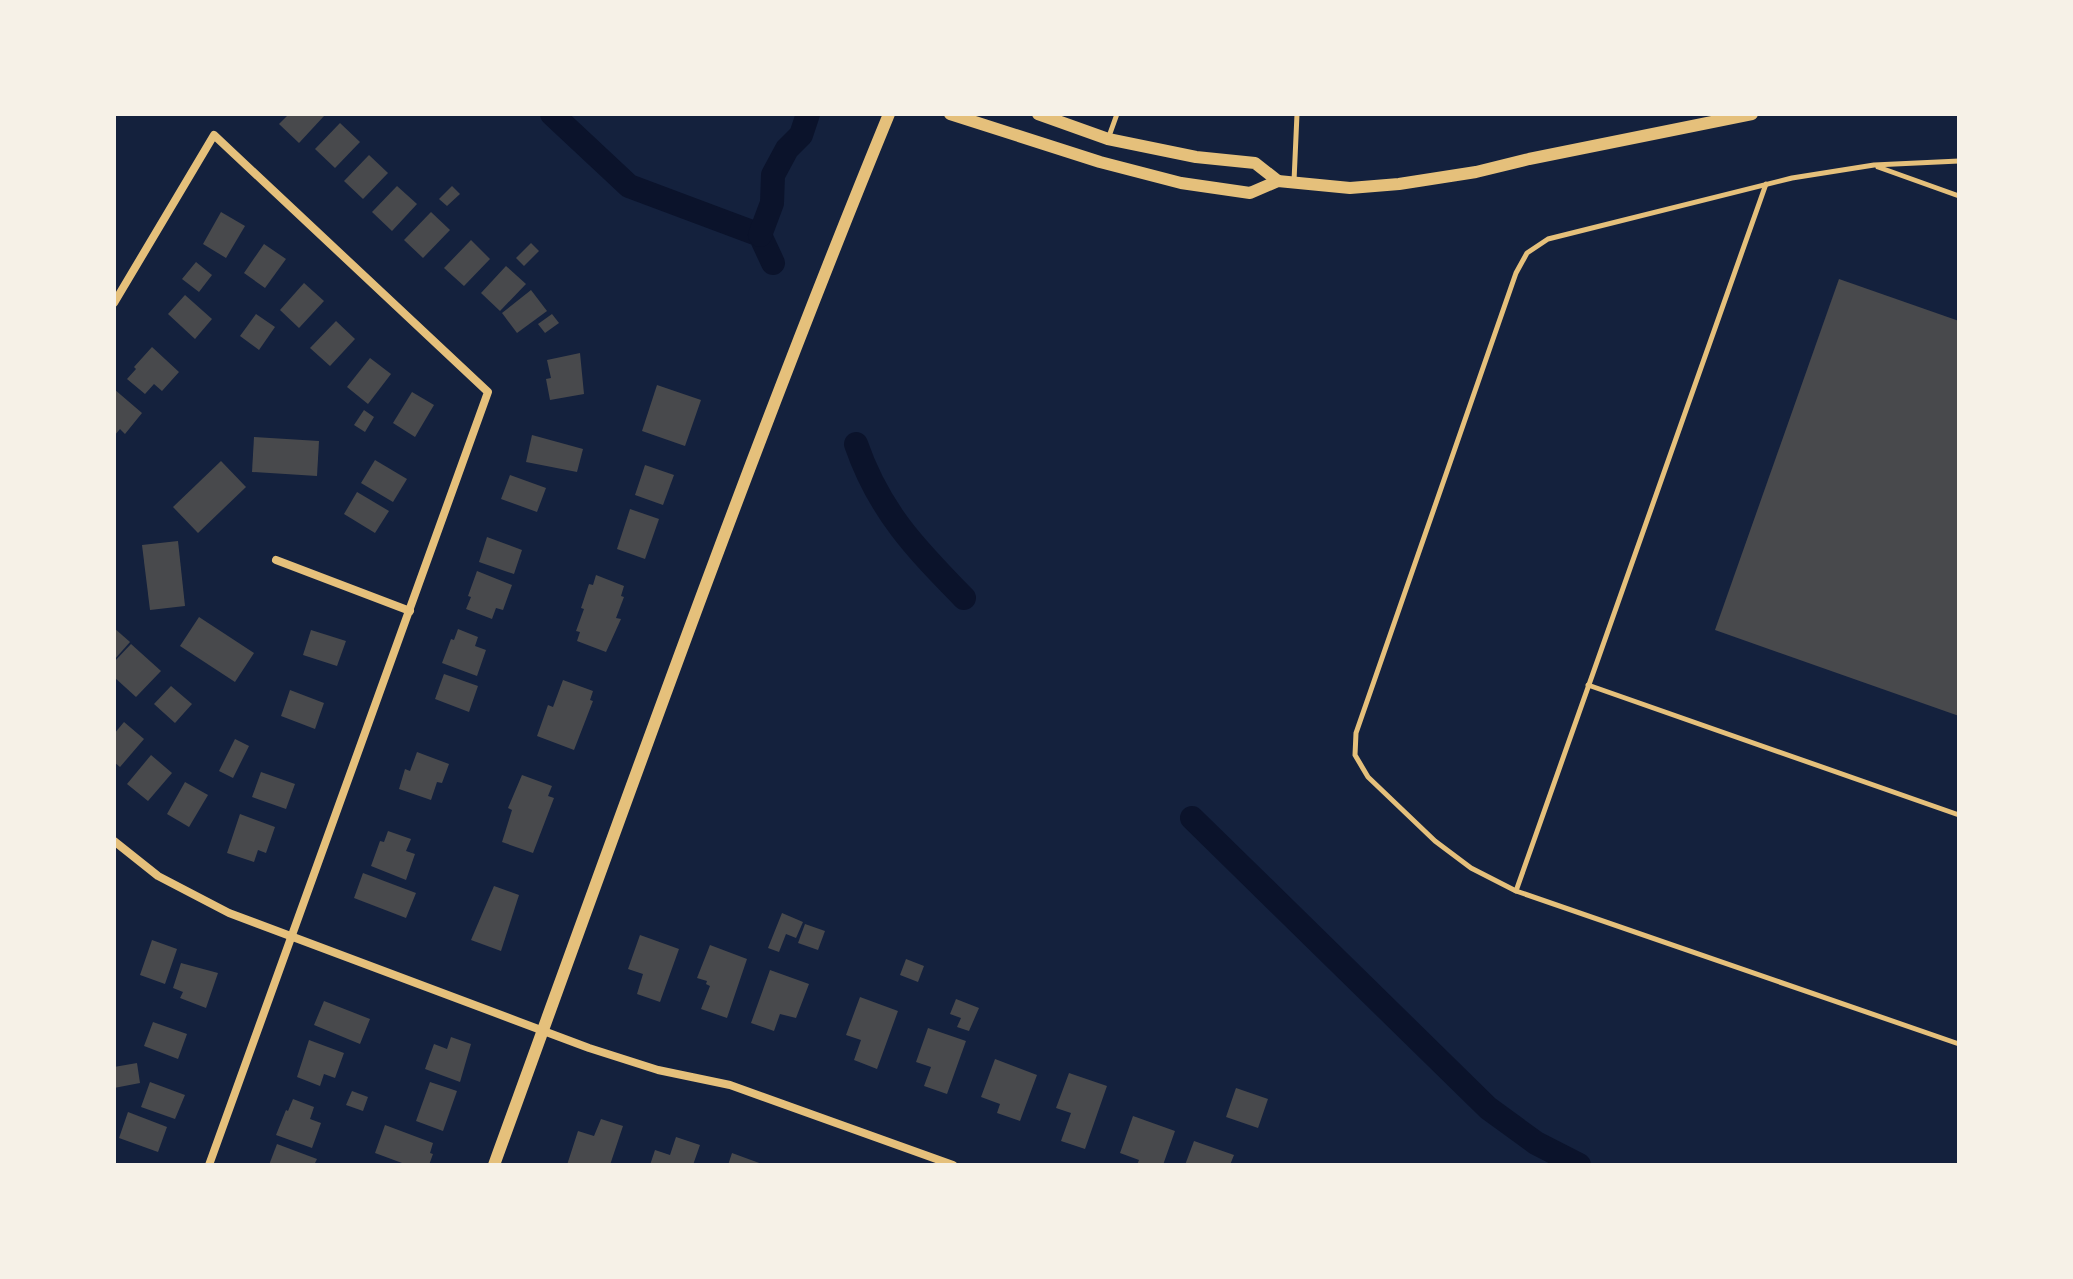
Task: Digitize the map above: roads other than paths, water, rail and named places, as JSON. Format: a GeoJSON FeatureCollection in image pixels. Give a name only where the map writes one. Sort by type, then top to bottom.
{"type":"FeatureCollection","features":[{"type":"Feature","properties":{"kind":"street"},"geometry":{"type":"LineString","coordinates":[[494,1165],[796,342],[889,114]]}},
{"type":"Feature","properties":{"kind":"street"},"geometry":{"type":"LineString","coordinates":[[950,114],[1100,162],[1181,183],[1250,193],[1278,181],[1350,188],[1476,172],[1752,114]]}},
{"type":"Feature","properties":{"kind":"street"},"geometry":{"type":"LineString","coordinates":[[1038,114],[1108,139],[1196,157],[1255,163],[1278,181]]}},
{"type":"Feature","properties":{"kind":"street"},"geometry":{"type":"LineString","coordinates":[[114,303],[214,135],[488,392],[209,1165]]}},
{"type":"Feature","properties":{"kind":"street"},"geometry":{"type":"LineString","coordinates":[[276,560],[410,611]]}},
{"type":"Feature","properties":{"kind":"street"},"geometry":{"type":"LineString","coordinates":[[114,841],[158,876],[229,913],[542,1031],[658,1070],[730,1085],[953,1165]]}},
{"type":"Feature","properties":{"kind":"lane"},"geometry":{"type":"LineString","coordinates":[[1108,139],[1117,114]]}},
{"type":"Feature","properties":{"kind":"lane"},"geometry":{"type":"LineString","coordinates":[[1293,182],[1297,114]]}},
{"type":"Feature","properties":{"kind":"lane"},"geometry":{"type":"LineString","coordinates":[[1959,161],[1874,165],[1766,184],[1548,239],[1527,253],[1516,273],[1356,733],[1355,755],[1368,777],[1435,841],[1471,868],[1516,891],[1959,1044]]}},
{"type":"Feature","properties":{"kind":"lane"},"geometry":{"type":"LineString","coordinates":[[1874,165],[1959,196]]}},
{"type":"Feature","properties":{"kind":"lane"},"geometry":{"type":"LineString","coordinates":[[1516,891],[1766,184]]}},
{"type":"Feature","properties":{"kind":"lane"},"geometry":{"type":"LineString","coordinates":[[1588,685],[1959,815]]}},
{"type":"Feature","properties":{"kind":"waterway"},"geometry":{"type":"LineString","coordinates":[[552,114],[629,186],[760,235],[773,263]]}},
{"type":"Feature","properties":{"kind":"waterway"},"geometry":{"type":"LineString","coordinates":[[760,235],[772,203],[773,175],[787,149],[801,135],[808,114]]}},
{"type":"Feature","properties":{"kind":"waterway"},"geometry":{"type":"LineString","coordinates":[[856,444],[876,489],[901,528],[964,598]]}},
{"type":"Feature","properties":{"kind":"waterway"},"geometry":{"type":"LineString","coordinates":[[1192,818],[1488,1108],[1536,1143],[1579,1165]]}}]}
